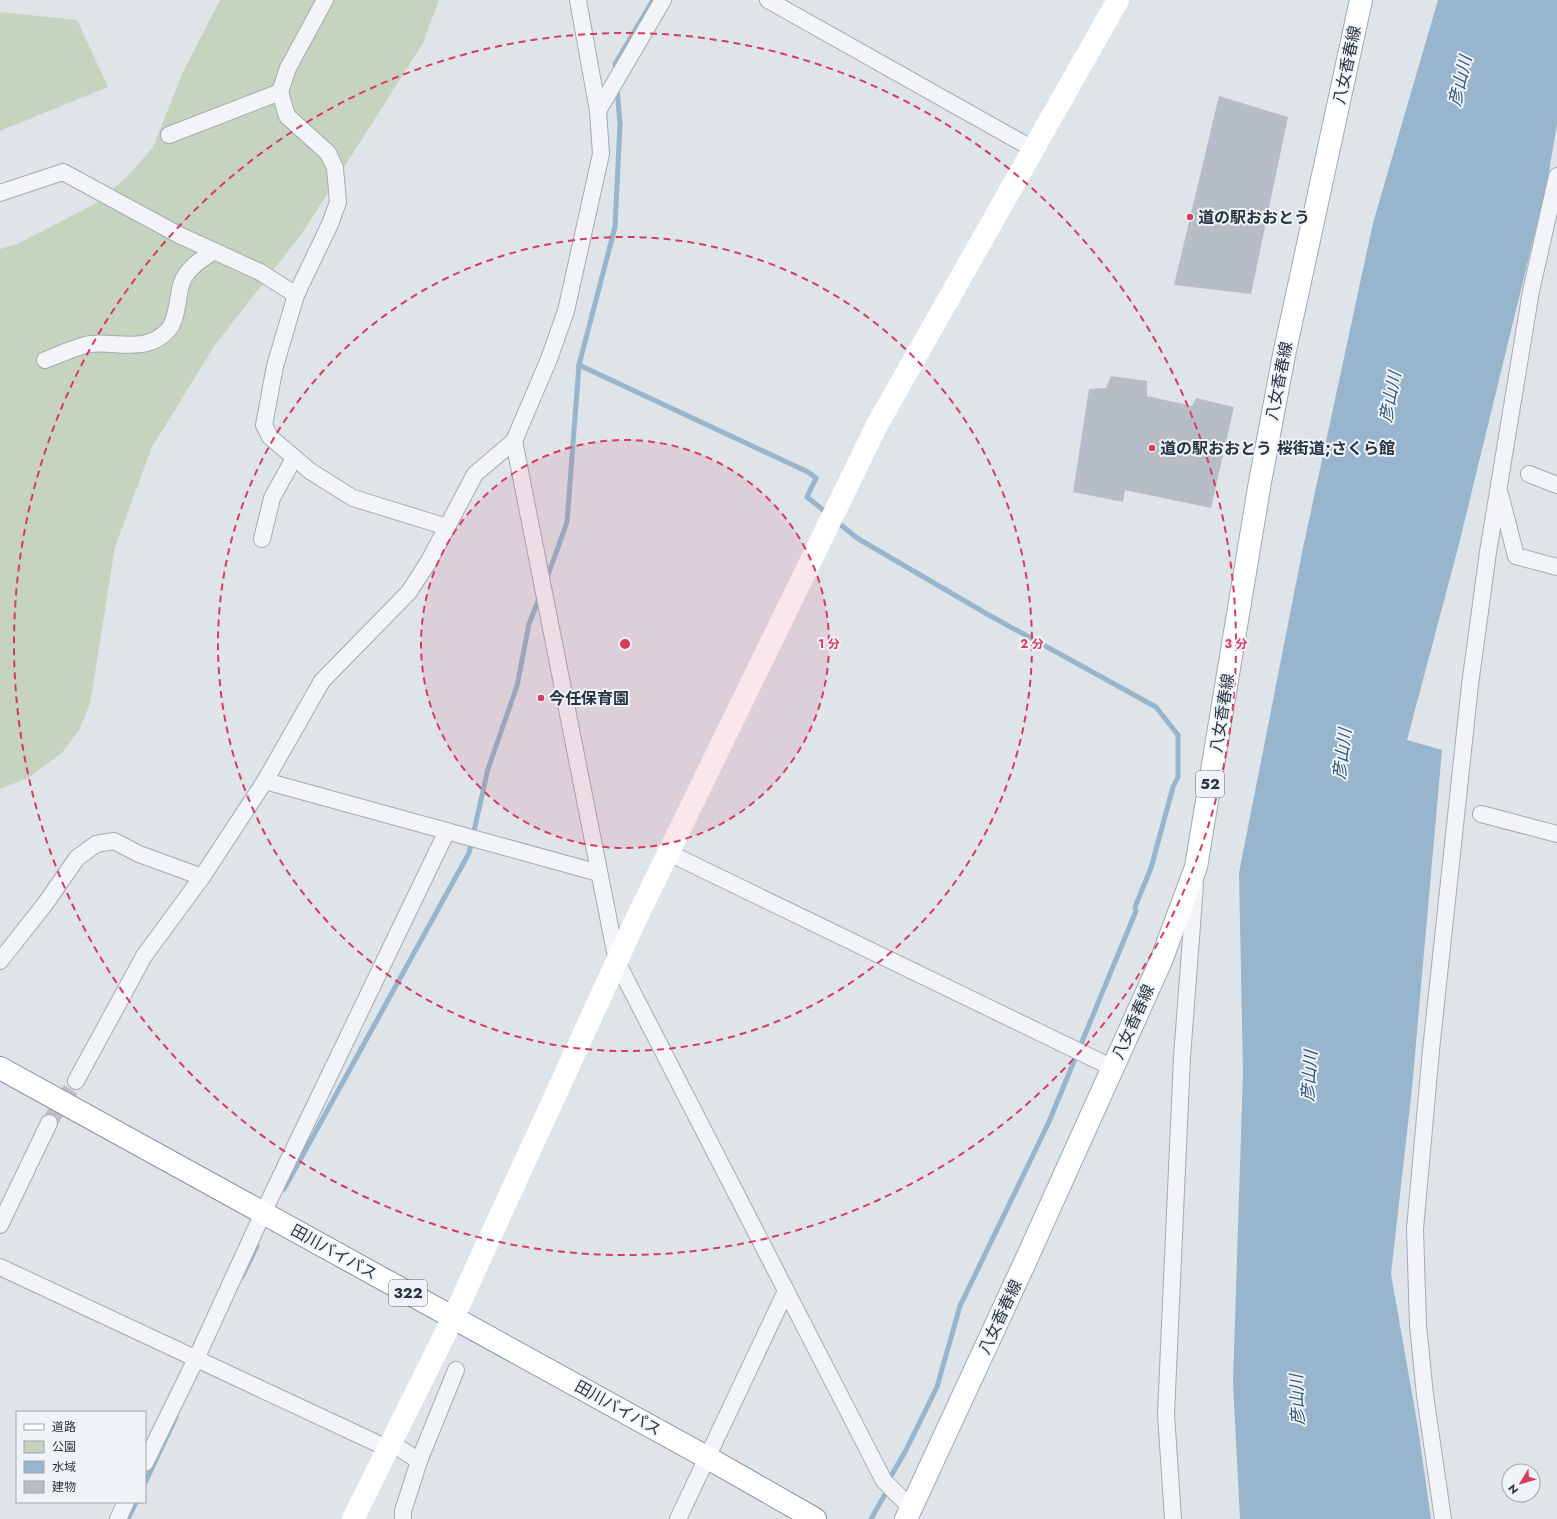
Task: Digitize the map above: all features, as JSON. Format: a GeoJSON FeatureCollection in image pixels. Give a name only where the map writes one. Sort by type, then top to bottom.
{"type":"FeatureCollection","features":[{"type":"Feature","properties":{"kind":"main road"},"geometry":{"type":"LineString","coordinates":[[353,1519],[388,1445],[453,1318],[617,962],[877,425],[1118,0]]}},
{"type":"Feature","properties":{"kind":"main road","name":"八女香春線"},"geometry":{"type":"LineString","coordinates":[[909,1513],[1023,1268],[1161,961],[1196,867],[1260,482],[1284,355],[1361,0]]}},
{"type":"Feature","properties":{"kind":"main road","name":"田川バイパス"},"geometry":{"type":"LineString","coordinates":[[0,1068],[708,1458],[815,1519]]}},
{"type":"Feature","properties":{"kind":"street"},"geometry":{"type":"LineString","coordinates":[[325,0],[288,68],[280,92],[287,116],[328,153],[335,168],[338,202],[330,224],[296,295],[275,366],[264,425],[270,438],[294,458],[310,471],[353,498],[447,527]]}},
{"type":"Feature","properties":{"kind":"street"},"geometry":{"type":"LineString","coordinates":[[76,1081],[144,956],[202,877],[265,781],[322,681],[409,592],[429,561],[475,474],[514,441],[549,359],[566,312],[601,154],[598,111],[578,0]]}},
{"type":"Feature","properties":{"kind":"street"},"geometry":{"type":"LineString","coordinates":[[598,111],[663,0]]}},
{"type":"Feature","properties":{"kind":"street"},"geometry":{"type":"LineString","coordinates":[[768,0],[1034,149]]}},
{"type":"Feature","properties":{"kind":"street"},"geometry":{"type":"LineString","coordinates":[[169,135],[280,92]]}},
{"type":"Feature","properties":{"kind":"street"},"geometry":{"type":"LineString","coordinates":[[0,193],[63,172],[179,235],[260,272],[296,295]]}},
{"type":"Feature","properties":{"kind":"street"},"geometry":{"type":"LineString","coordinates":[[1443,1519],[1425,1395],[1418,1325],[1416,1229],[1430,1050],[1470,693],[1488,552],[1531,291],[1557,176]]}},
{"type":"Feature","properties":{"kind":"street"},"geometry":{"type":"LineString","coordinates":[[45,360],[90,344],[144,344],[159,339],[170,328],[176,312],[182,282],[191,268],[214,251]]}},
{"type":"Feature","properties":{"kind":"street"},"geometry":{"type":"LineString","coordinates":[[514,441],[617,962],[884,1481],[909,1513]]}},
{"type":"Feature","properties":{"kind":"street"},"geometry":{"type":"LineString","coordinates":[[262,539],[272,498],[294,458]]}},
{"type":"Feature","properties":{"kind":"street"},"geometry":{"type":"LineString","coordinates":[[1529,474],[1557,485]]}},
{"type":"Feature","properties":{"kind":"street"},"geometry":{"type":"LineString","coordinates":[[1498,488],[1516,556],[1557,567]]}},
{"type":"Feature","properties":{"kind":"street"},"geometry":{"type":"LineString","coordinates":[[265,781],[599,873]]}},
{"type":"Feature","properties":{"kind":"street"},"geometry":{"type":"LineString","coordinates":[[1482,814],[1557,834]]}},
{"type":"Feature","properties":{"kind":"street"},"geometry":{"type":"LineString","coordinates":[[146,1461],[196,1359],[263,1213],[447,831]]}},
{"type":"Feature","properties":{"kind":"street"},"geometry":{"type":"LineString","coordinates":[[0,961],[45,904],[77,858],[96,844],[114,841],[139,854],[202,877]]}},
{"type":"Feature","properties":{"kind":"street"},"geometry":{"type":"LineString","coordinates":[[669,853],[1113,1068]]}},
{"type":"Feature","properties":{"kind":"street"},"geometry":{"type":"LineString","coordinates":[[1173,1519],[1166,1414],[1182,1057],[1196,867]]}},
{"type":"Feature","properties":{"kind":"street"},"geometry":{"type":"LineString","coordinates":[[0,1225],[49,1123]]}},
{"type":"Feature","properties":{"kind":"street"},"geometry":{"type":"LineString","coordinates":[[0,1267],[196,1359],[388,1445],[419,1461]]}},
{"type":"Feature","properties":{"kind":"street"},"geometry":{"type":"LineString","coordinates":[[678,1519],[786,1291]]}},
{"type":"Feature","properties":{"kind":"street"},"geometry":{"type":"LineString","coordinates":[[403,1519],[403,1511],[419,1461],[456,1370]]}},
{"type":"Feature","properties":{"kind":"street"},"geometry":{"type":"LineString","coordinates":[[118,1519],[126,1503]]}},
{"type":"Feature","properties":{"kind":"green space"},"geometry":{"type":"Polygon","coordinates":[[[220,0],[439,0],[423,43],[303,232],[215,345],[152,447],[115,547],[90,704],[79,730],[63,752],[28,778],[0,789],[0,249],[17,244],[95,204],[128,176],[153,147],[182,74],[220,0]]]}},
{"type":"Feature","properties":{"kind":"green space"},"geometry":{"type":"Polygon","coordinates":[[[0,12],[77,20],[108,87],[0,131],[0,12]]]}},
{"type":"Feature","properties":{"kind":"water","name":"彦山川"},"geometry":{"type":"Polygon","coordinates":[[[1438,0],[1557,0],[1557,124],[1547,183],[1458,548],[1407,740],[1442,750],[1412,1088],[1391,1274],[1418,1428],[1431,1519],[1240,1519],[1233,1383],[1243,1072],[1239,873],[1303,548],[1373,223],[1438,0]]]}},
{"type":"Feature","properties":{"kind":"building"},"geometry":{"type":"Polygon","coordinates":[[[1219,96],[1288,117],[1251,294],[1174,285],[1219,96]]]}},
{"type":"Feature","properties":{"kind":"building","name":"道の駅おおとう 桜街道;さくら館"},"geometry":{"type":"Polygon","coordinates":[[[1111,376],[1147,381],[1147,396],[1192,406],[1196,398],[1234,407],[1211,508],[1125,490],[1123,502],[1073,492],[1089,389],[1106,388],[1111,376]]]}},
{"type":"Feature","properties":{"kind":"waterway"},"geometry":{"type":"LineString","coordinates":[[616,71],[615,64],[653,0]]}},
{"type":"Feature","properties":{"kind":"waterway"},"geometry":{"type":"LineString","coordinates":[[546,581],[567,522],[579,365],[615,227],[620,124],[617,87]]}},
{"type":"Feature","properties":{"kind":"waterway"},"geometry":{"type":"LineString","coordinates":[[579,365],[808,472],[816,478],[807,497],[827,513]]}},
{"type":"Feature","properties":{"kind":"waterway"},"geometry":{"type":"LineString","coordinates":[[836,521],[857,538],[987,614],[1156,707],[1178,735],[1178,777],[1173,787],[1151,868],[1135,907],[1136,911],[1048,1124],[960,1306],[937,1387],[905,1452],[888,1481]]}},
{"type":"Feature","properties":{"kind":"waterway"},"geometry":{"type":"LineString","coordinates":[[284,1189],[469,853],[488,769],[517,686],[529,624],[540,596]]}},
{"type":"Feature","properties":{"kind":"waterway"},"geometry":{"type":"LineString","coordinates":[[242,1277],[257,1246]]}},
{"type":"Feature","properties":{"kind":"waterway"},"geometry":{"type":"LineString","coordinates":[[146,1481],[176,1417]]}},
{"type":"Feature","properties":{"kind":"waterway"},"geometry":{"type":"LineString","coordinates":[[871,1519],[888,1489]]}},
{"type":"Feature","properties":{"kind":"waterway"},"geometry":{"type":"LineString","coordinates":[[128,1519],[136,1503]]}},
{"type":"Feature","properties":{"kind":"tunnel"},"geometry":{"type":"LineString","coordinates":[[49,1123],[76,1081]]}},
{"type":"Feature","properties":{"kind":"place","name":"道の駅おおとう"},"geometry":{"type":"Point","coordinates":[1190,217]}},
{"type":"Feature","properties":{"kind":"place","name":"道の駅おおとう 桜街道;さくら館"},"geometry":{"type":"Point","coordinates":[1152,448]}},
{"type":"Feature","properties":{"kind":"place","name":"今任保育園"},"geometry":{"type":"Point","coordinates":[541,698]}}]}
